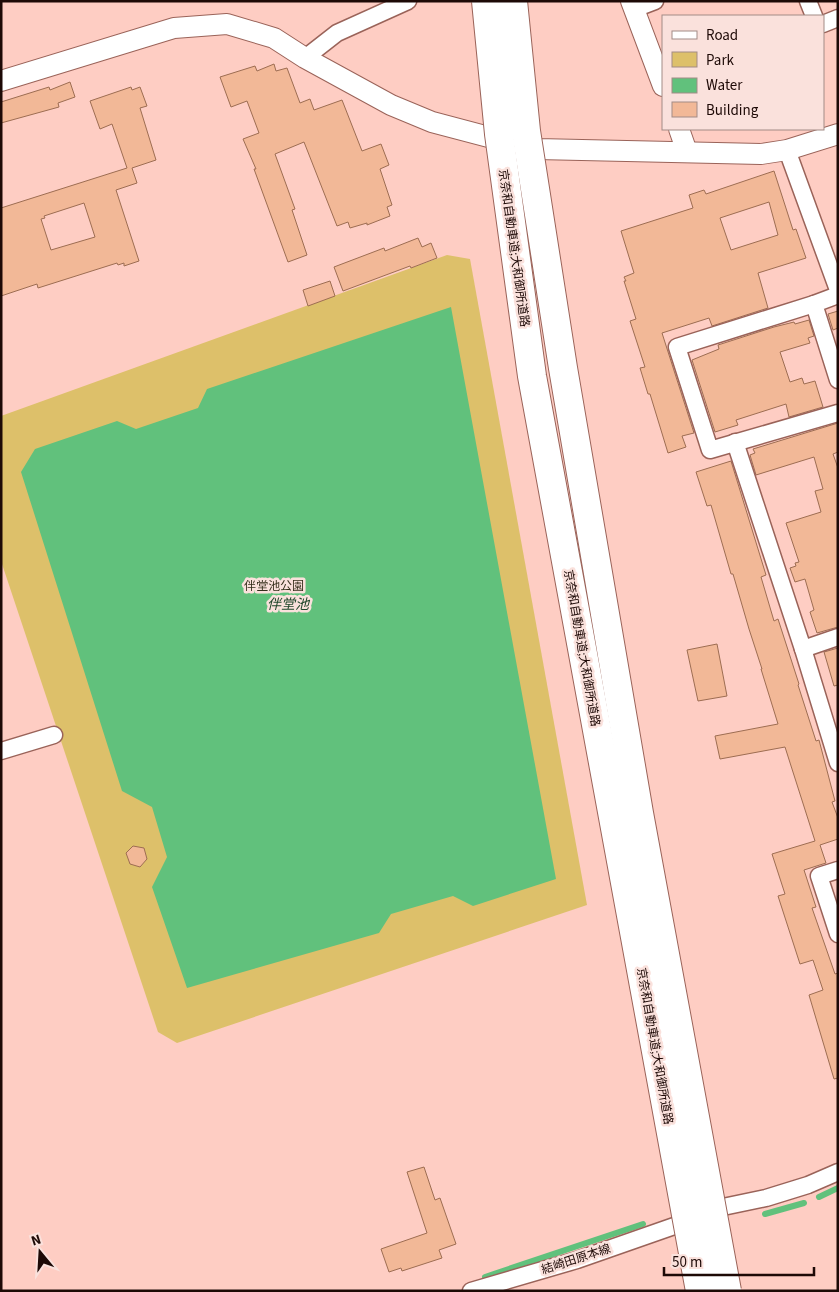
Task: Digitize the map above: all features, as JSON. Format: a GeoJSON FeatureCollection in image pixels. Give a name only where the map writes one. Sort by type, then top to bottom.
{"type":"FeatureCollection","features":[{"type":"Feature","properties":{"kind":"highway","name":"京奈和自動車道;大和御所道路"},"geometry":{"type":"LineString","coordinates":[[486,1],[498,134],[532,376],[700,1291]]}},
{"type":"Feature","properties":{"kind":"highway","name":"京奈和自動車道;大和御所道路"},"geometry":{"type":"LineString","coordinates":[[514,1],[526,131],[562,358],[639,813],[727,1291]]}},
{"type":"Feature","properties":{"kind":"street"},"geometry":{"type":"LineString","coordinates":[[305,58],[337,33],[408,1]]}},
{"type":"Feature","properties":{"kind":"street"},"geometry":{"type":"LineString","coordinates":[[655,1],[633,5],[662,83]]}},
{"type":"Feature","properties":{"kind":"street"},"geometry":{"type":"LineString","coordinates":[[808,1],[814,15]]}},
{"type":"Feature","properties":{"kind":"street"},"geometry":{"type":"LineString","coordinates":[[824,24],[838,18]]}},
{"type":"Feature","properties":{"kind":"street"},"geometry":{"type":"LineString","coordinates":[[1,81],[174,28],[227,24],[274,38],[305,58],[391,105],[432,122],[537,149],[761,154],[788,150],[838,134]]}},
{"type":"Feature","properties":{"kind":"street"},"geometry":{"type":"LineString","coordinates":[[678,130],[687,152]]}},
{"type":"Feature","properties":{"kind":"street"},"geometry":{"type":"LineString","coordinates":[[788,150],[838,290]]}},
{"type":"Feature","properties":{"kind":"street"},"geometry":{"type":"LineString","coordinates":[[838,295],[677,347],[710,450],[838,413]]}},
{"type":"Feature","properties":{"kind":"street"},"geometry":{"type":"LineString","coordinates":[[814,304],[838,380]]}},
{"type":"Feature","properties":{"kind":"street"},"geometry":{"type":"LineString","coordinates":[[735,442],[803,649],[838,763]]}},
{"type":"Feature","properties":{"kind":"street"},"geometry":{"type":"LineString","coordinates":[[803,649],[838,637]]}},
{"type":"Feature","properties":{"kind":"street"},"geometry":{"type":"LineString","coordinates":[[1,751],[54,735]]}},
{"type":"Feature","properties":{"kind":"street"},"geometry":{"type":"LineString","coordinates":[[838,870],[819,876],[838,934]]}},
{"type":"Feature","properties":{"kind":"street"},"geometry":{"type":"LineString","coordinates":[[718,1208],[766,1198],[808,1185],[838,1172]]}},
{"type":"Feature","properties":{"kind":"street","name":"結崎田原本線"},"geometry":{"type":"LineString","coordinates":[[471,1291],[577,1260],[680,1224]]}},
{"type":"Feature","properties":{"kind":"green space","name":"伴堂池"},"geometry":{"type":"Polygon","coordinates":[[[447,255],[470,259],[587,905],[177,1043],[158,1032],[1,561],[1,416],[447,255]]]}},
{"type":"Feature","properties":{"kind":"water","name":"伴堂池"},"geometry":{"type":"Polygon","coordinates":[[[451,307],[556,879],[473,906],[453,896],[391,914],[379,933],[187,988],[152,887],[167,857],[152,807],[122,791],[21,472],[35,449],[117,421],[136,429],[198,408],[207,389],[451,307]]]}},
{"type":"Feature","properties":{"kind":"building"},"geometry":{"type":"Polygon","coordinates":[[[274,64],[276,71],[287,68],[300,103],[310,99],[314,110],[342,100],[362,151],[381,144],[389,165],[380,169],[392,205],[387,207],[390,216],[367,225],[367,223],[350,228],[348,222],[337,226],[304,142],[275,154],[295,209],[292,210],[307,255],[288,262],[254,169],[256,169],[243,139],[259,133],[247,101],[231,107],[220,77],[255,66],[257,71],[274,64]]]}},
{"type":"Feature","properties":{"kind":"building"},"geometry":{"type":"Polygon","coordinates":[[[70,82],[75,97],[58,103],[59,107],[1,123],[1,102],[49,87],[50,90],[70,82]]]}},
{"type":"Feature","properties":{"kind":"building"},"geometry":{"type":"Polygon","coordinates":[[[131,87],[132,90],[140,87],[147,106],[140,108],[156,160],[132,168],[137,183],[116,190],[139,261],[124,266],[124,263],[118,265],[117,263],[38,288],[37,284],[1,296],[1,208],[127,168],[112,124],[100,129],[90,101],[131,87]],[[84,203],[44,216],[45,218],[41,219],[51,250],[95,237],[84,203]]]}},
{"type":"Feature","properties":{"kind":"building"},"geometry":{"type":"Polygon","coordinates":[[[774,171],[793,230],[796,229],[806,258],[758,273],[768,308],[712,326],[709,318],[662,333],[694,433],[682,436],[686,447],[668,453],[640,368],[645,367],[630,321],[636,319],[624,277],[634,273],[621,231],[693,208],[689,195],[704,190],[706,194],[774,171]],[[769,202],[720,218],[731,250],[778,235],[769,202]]]}},
{"type":"Feature","properties":{"kind":"building"},"geometry":{"type":"Polygon","coordinates":[[[418,238],[422,247],[431,243],[437,258],[343,291],[334,267],[384,248],[385,251],[418,238]]]}},
{"type":"Feature","properties":{"kind":"building"},"geometry":{"type":"Polygon","coordinates":[[[330,281],[335,296],[308,306],[303,290],[330,281]]]}},
{"type":"Feature","properties":{"kind":"building"},"geometry":{"type":"Polygon","coordinates":[[[838,311],[838,328],[833,330],[828,314],[838,311]]]}},
{"type":"Feature","properties":{"kind":"building"},"geometry":{"type":"Polygon","coordinates":[[[809,320],[814,336],[808,338],[810,343],[780,352],[790,382],[802,378],[804,384],[815,381],[823,407],[789,417],[786,404],[736,420],[738,425],[715,432],[692,360],[719,349],[718,345],[774,327],[809,320]]]}},
{"type":"Feature","properties":{"kind":"building"},"geometry":{"type":"Polygon","coordinates":[[[838,423],[838,452],[833,454],[838,468],[838,627],[817,633],[810,612],[814,610],[805,579],[795,582],[790,568],[796,566],[795,563],[799,562],[786,523],[821,512],[815,491],[823,489],[814,457],[756,475],[750,455],[755,453],[753,449],[838,423]]]}},
{"type":"Feature","properties":{"kind":"building"},"geometry":{"type":"Polygon","coordinates":[[[731,461],[766,575],[761,577],[774,621],[778,619],[816,741],[819,740],[835,801],[832,802],[838,818],[838,839],[820,845],[826,863],[804,870],[816,907],[812,908],[835,974],[838,973],[838,1078],[834,1079],[809,995],[823,990],[813,960],[800,964],[778,896],[785,894],[772,854],[815,841],[785,747],[720,759],[715,736],[778,724],[711,505],[707,506],[696,472],[731,461]]]}},
{"type":"Feature","properties":{"kind":"building"},"geometry":{"type":"Polygon","coordinates":[[[717,644],[727,696],[698,701],[687,650],[717,644]]]}},
{"type":"Feature","properties":{"kind":"building"},"geometry":{"type":"Polygon","coordinates":[[[838,648],[838,685],[834,686],[824,652],[838,648]]]}},
{"type":"Feature","properties":{"kind":"building"},"geometry":{"type":"Polygon","coordinates":[[[133,846],[144,848],[147,859],[140,867],[130,864],[126,853],[133,846]]]}},
{"type":"Feature","properties":{"kind":"building"},"geometry":{"type":"Polygon","coordinates":[[[424,1167],[435,1200],[440,1198],[456,1244],[439,1250],[442,1258],[402,1271],[401,1268],[389,1272],[381,1249],[427,1233],[407,1172],[424,1167]]]}},
{"type":"Feature","properties":{"kind":"waterway"},"geometry":{"type":"LineString","coordinates":[[819,1197],[838,1188]]}},
{"type":"Feature","properties":{"kind":"waterway"},"geometry":{"type":"LineString","coordinates":[[765,1214],[804,1203]]}},
{"type":"Feature","properties":{"kind":"waterway"},"geometry":{"type":"LineString","coordinates":[[485,1277],[643,1224]]}},
{"type":"Feature","properties":{"kind":"park label","name":"伴堂池公園"},"geometry":{"type":"Point","coordinates":[274,586]}}]}
